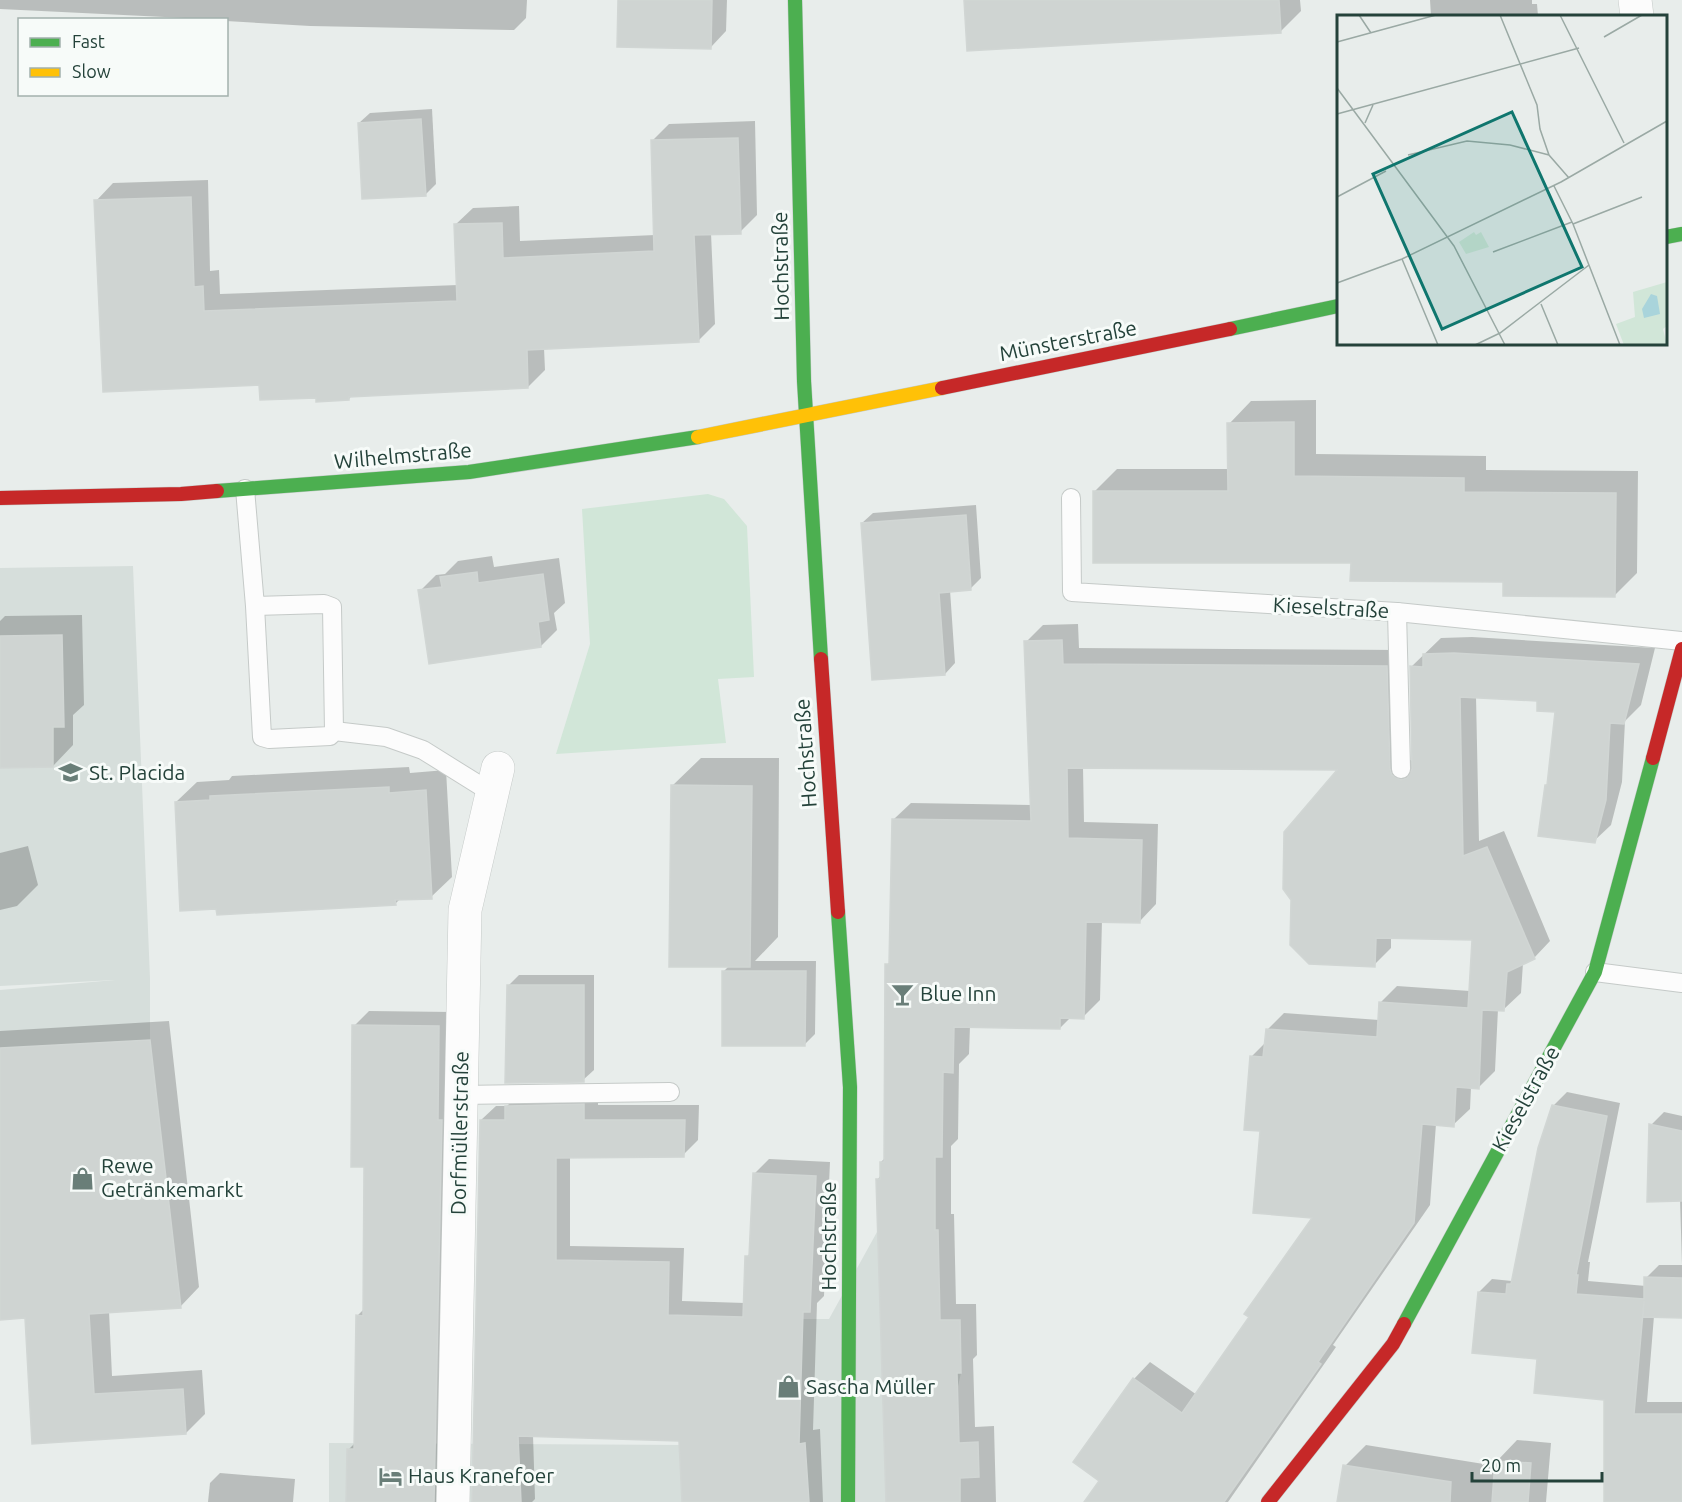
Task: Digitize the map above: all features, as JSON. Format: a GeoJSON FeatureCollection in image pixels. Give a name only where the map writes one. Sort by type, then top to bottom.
{"type":"FeatureCollection","features":[{"type":"Feature","properties":{"kind":"street","name":"Hochstraße"},"geometry":{"type":"LineString","coordinates":[[795,0],[806,416],[850,1087],[848,1502]]}},
{"type":"Feature","properties":{"kind":"street"},"geometry":{"type":"LineString","coordinates":[[1635,0],[1637,15]]}},
{"type":"Feature","properties":{"kind":"street"},"geometry":{"type":"LineString","coordinates":[[1667,237],[1682,234]]}},
{"type":"Feature","properties":{"kind":"street","name":"Münsterstraße"},"geometry":{"type":"LineString","coordinates":[[806,416],[1337,306]]}},
{"type":"Feature","properties":{"kind":"street","name":"Wilhelmstraße"},"geometry":{"type":"LineString","coordinates":[[0,498],[182,494],[469,472],[704,436],[806,416]]}},
{"type":"Feature","properties":{"kind":"street","name":"Kieselstraße"},"geometry":{"type":"LineString","coordinates":[[1269,1502],[1393,1344],[1595,972],[1682,649]]}},
{"type":"Feature","properties":{"kind":"street","name":"Dorfmüllerstraße"},"geometry":{"type":"LineString","coordinates":[[453,1502],[465,910],[495,781]]}},
{"type":"Feature","properties":{"kind":"lane"},"geometry":{"type":"LineString","coordinates":[[245,489],[255,606],[262,737],[269,739],[326,737],[332,734],[334,731],[332,607],[324,604],[255,606]]}},
{"type":"Feature","properties":{"kind":"lane","name":"Kieselstraße"},"geometry":{"type":"LineString","coordinates":[[1071,498],[1072,592],[1397,612],[1682,641]]}},
{"type":"Feature","properties":{"kind":"lane"},"geometry":{"type":"LineString","coordinates":[[1397,612],[1401,769]]}},
{"type":"Feature","properties":{"kind":"lane"},"geometry":{"type":"LineString","coordinates":[[334,731],[386,737],[495,781]]}},
{"type":"Feature","properties":{"kind":"lane"},"geometry":{"type":"LineString","coordinates":[[1595,972],[1682,983]]}},
{"type":"Feature","properties":{"kind":"lane"},"geometry":{"type":"LineString","coordinates":[[461,1095],[670,1092]]}},
{"type":"Feature","properties":{"kind":"shaded area","name":"St. Placida"},"geometry":{"type":"Polygon","coordinates":[[[133,566],[150,978],[150,1040],[0,1048],[0,990],[115,980],[0,986],[0,568],[133,566]]]}},
{"type":"Feature","properties":{"kind":"shaded area"},"geometry":{"type":"Polygon","coordinates":[[[938,1230],[940,1320],[960,1320],[961,1373],[957,1391],[959,1443],[978,1442],[979,1477],[960,1478],[960,1502],[329,1502],[329,1443],[687,1445],[803,1319],[829,1319],[877,1232],[938,1230]]]}},
{"type":"Feature","properties":{"kind":"green space"},"geometry":{"type":"Polygon","coordinates":[[[708,494],[724,499],[747,526],[754,677],[718,679],[726,743],[556,754],[590,644],[582,509],[708,494]]]}},
{"type":"Feature","properties":{"kind":"building"},"geometry":{"type":"Polygon","coordinates":[[[618,0],[712,0],[711,49],[617,47],[618,0]]]}},
{"type":"Feature","properties":{"kind":"building"},"geometry":{"type":"Polygon","coordinates":[[[964,0],[1279,0],[1281,33],[967,51],[964,0]]]}},
{"type":"Feature","properties":{"kind":"building"},"geometry":{"type":"Polygon","coordinates":[[[421,119],[426,196],[362,199],[358,123],[421,119]]]}},
{"type":"Feature","properties":{"kind":"building"},"geometry":{"type":"Polygon","coordinates":[[[738,138],[741,234],[694,235],[699,342],[527,350],[528,388],[349,397],[349,400],[316,402],[316,398],[260,400],[259,385],[103,392],[94,200],[191,197],[194,287],[203,286],[204,311],[457,301],[454,224],[502,223],[503,258],[654,251],[651,140],[738,138]]]}},
{"type":"Feature","properties":{"kind":"building"},"geometry":{"type":"Polygon","coordinates":[[[1294,422],[1294,476],[1464,478],[1464,492],[1616,493],[1615,597],[1503,596],[1503,582],[1350,581],[1351,563],[1093,563],[1093,491],[1228,491],[1227,423],[1294,422]]]}},
{"type":"Feature","properties":{"kind":"building"},"geometry":{"type":"Polygon","coordinates":[[[966,515],[971,590],[939,593],[945,675],[872,680],[861,523],[966,515]]]}},
{"type":"Feature","properties":{"kind":"building"},"geometry":{"type":"Polygon","coordinates":[[[477,572],[478,583],[543,574],[549,620],[538,622],[541,647],[429,664],[418,590],[442,587],[440,577],[477,572]]]}},
{"type":"Feature","properties":{"kind":"building"},"geometry":{"type":"Polygon","coordinates":[[[62,635],[64,727],[53,727],[53,767],[0,768],[0,636],[62,635]]]}},
{"type":"Feature","properties":{"kind":"building"},"geometry":{"type":"Polygon","coordinates":[[[1062,640],[1063,664],[1387,666],[1390,769],[1392,775],[1401,780],[1407,778],[1412,769],[1410,666],[1423,667],[1423,654],[1454,653],[1639,664],[1624,724],[1610,723],[1606,800],[1595,843],[1538,836],[1545,785],[1547,785],[1555,712],[1537,711],[1537,701],[1460,697],[1463,856],[1487,847],[1535,959],[1507,972],[1504,1011],[1482,1010],[1479,1089],[1456,1087],[1454,1127],[1422,1124],[1414,1223],[1318,1362],[1321,1364],[1224,1502],[1084,1502],[1099,1481],[1073,1462],[1133,1378],[1182,1413],[1249,1317],[1244,1314],[1312,1218],[1253,1213],[1260,1131],[1244,1130],[1250,1056],[1263,1057],[1266,1029],[1377,1037],[1379,1002],[1468,1008],[1472,940],[1376,938],[1375,967],[1309,964],[1290,945],[1291,900],[1283,889],[1284,832],[1337,770],[1067,768],[1068,838],[1142,840],[1140,923],[1086,922],[1084,1019],[1060,1018],[1060,1029],[954,1027],[953,1073],[943,1072],[942,1157],[935,1157],[935,1230],[938,1230],[940,1320],[960,1320],[961,1373],[957,1373],[959,1443],[978,1442],[979,1477],[960,1478],[960,1502],[886,1502],[876,1179],[880,1179],[880,1162],[884,1162],[885,964],[889,964],[892,819],[1031,821],[1024,641],[1062,640]]]}},
{"type":"Feature","properties":{"kind":"building"},"geometry":{"type":"Polygon","coordinates":[[[671,785],[752,786],[750,967],[669,967],[671,785]]]}},
{"type":"Feature","properties":{"kind":"building"},"geometry":{"type":"Polygon","coordinates":[[[389,787],[389,793],[426,790],[432,899],[395,900],[396,905],[217,915],[216,909],[180,911],[175,802],[210,800],[210,796],[389,787]]]}},
{"type":"Feature","properties":{"kind":"building"},"geometry":{"type":"Polygon","coordinates":[[[722,971],[806,971],[805,1046],[722,1046],[722,971]]]}},
{"type":"Feature","properties":{"kind":"building"},"geometry":{"type":"Polygon","coordinates":[[[507,985],[584,985],[584,1082],[505,1083],[507,985]]]}},
{"type":"Feature","properties":{"kind":"building"},"geometry":{"type":"Polygon","coordinates":[[[352,1025],[439,1026],[438,1120],[442,1120],[434,1502],[346,1502],[347,1449],[354,1449],[356,1315],[363,1316],[364,1167],[351,1167],[352,1025]]]}},
{"type":"Feature","properties":{"kind":"building","name":"Rewe Getränkemarkt"},"geometry":{"type":"Polygon","coordinates":[[[150,1040],[181,1308],[89,1314],[94,1394],[183,1389],[186,1434],[32,1444],[25,1318],[0,1320],[0,1048],[150,1040]]]}},
{"type":"Feature","properties":{"kind":"building"},"geometry":{"type":"Polygon","coordinates":[[[584,1104],[584,1120],[685,1120],[684,1157],[556,1158],[556,1260],[669,1262],[668,1315],[743,1317],[745,1256],[749,1256],[753,1173],[816,1176],[810,1312],[803,1312],[799,1444],[805,1443],[809,1502],[682,1502],[679,1441],[518,1436],[521,1502],[472,1502],[480,1120],[505,1120],[505,1106],[584,1104]]]}},
{"type":"Feature","properties":{"kind":"building"},"geometry":{"type":"Polygon","coordinates":[[[1552,1105],[1607,1116],[1576,1275],[1578,1275],[1576,1294],[1644,1299],[1644,1277],[1682,1278],[1682,1318],[1643,1317],[1644,1301],[1634,1414],[1682,1414],[1682,1502],[1604,1502],[1604,1400],[1534,1393],[1537,1359],[1472,1353],[1478,1292],[1506,1294],[1507,1284],[1511,1284],[1538,1148],[1552,1105]]]}},
{"type":"Feature","properties":{"kind":"building"},"geometry":{"type":"Polygon","coordinates":[[[1649,1124],[1682,1131],[1682,1201],[1647,1202],[1649,1124]]]}},
{"type":"Feature","properties":{"kind":"building"},"geometry":{"type":"Polygon","coordinates":[[[1495,1461],[1531,1463],[1528,1502],[1492,1502],[1495,1461]]]}},
{"type":"Feature","properties":{"kind":"building"},"geometry":{"type":"Polygon","coordinates":[[[1343,1465],[1451,1482],[1450,1502],[1337,1502],[1343,1465]]]}},
{"type":"Feature","properties":{"kind":"traffic: fast"},"geometry":{"type":"LineString","coordinates":[[795,0],[804,381],[821,659]]}},
{"type":"Feature","properties":{"kind":"traffic: fast"},"geometry":{"type":"LineString","coordinates":[[1667,237],[1682,234]]}},
{"type":"Feature","properties":{"kind":"traffic: fast"},"geometry":{"type":"LineString","coordinates":[[1230,329],[1337,306]]}},
{"type":"Feature","properties":{"kind":"traffic: fast"},"geometry":{"type":"LineString","coordinates":[[217,491],[469,472],[698,437]]}},
{"type":"Feature","properties":{"kind":"traffic: fast"},"geometry":{"type":"LineString","coordinates":[[1404,1324],[1595,972],[1653,758]]}},
{"type":"Feature","properties":{"kind":"traffic: fast"},"geometry":{"type":"LineString","coordinates":[[838,912],[850,1087],[848,1502]]}},
{"type":"Feature","properties":{"kind":"traffic: slow"},"geometry":{"type":"LineString","coordinates":[[698,437],[942,388]]}},
{"type":"Feature","properties":{"kind":"traffic: jam"},"geometry":{"type":"LineString","coordinates":[[942,388],[1230,329]]}},
{"type":"Feature","properties":{"kind":"traffic: jam"},"geometry":{"type":"LineString","coordinates":[[0,498],[181,494],[217,491]]}},
{"type":"Feature","properties":{"kind":"traffic: jam"},"geometry":{"type":"LineString","coordinates":[[1653,758],[1682,649]]}},
{"type":"Feature","properties":{"kind":"traffic: jam"},"geometry":{"type":"LineString","coordinates":[[821,659],[838,912]]}},
{"type":"Feature","properties":{"kind":"traffic: jam"},"geometry":{"type":"LineString","coordinates":[[1268,1502],[1393,1344],[1404,1324]]}},
{"type":"Feature","properties":{"kind":"place","name":"St. Placida"},"geometry":{"type":"Point","coordinates":[71,773]}},
{"type":"Feature","properties":{"kind":"place","name":"Blue Inn"},"geometry":{"type":"Point","coordinates":[902,994]}},
{"type":"Feature","properties":{"kind":"place","name":"Rewe Getränkemarkt"},"geometry":{"type":"Point","coordinates":[83,1178]}},
{"type":"Feature","properties":{"kind":"place","name":"Sascha Müller"},"geometry":{"type":"Point","coordinates":[788,1387]}},
{"type":"Feature","properties":{"kind":"place","name":"Haus Kranefoer"},"geometry":{"type":"Point","coordinates":[390,1476]}}]}
